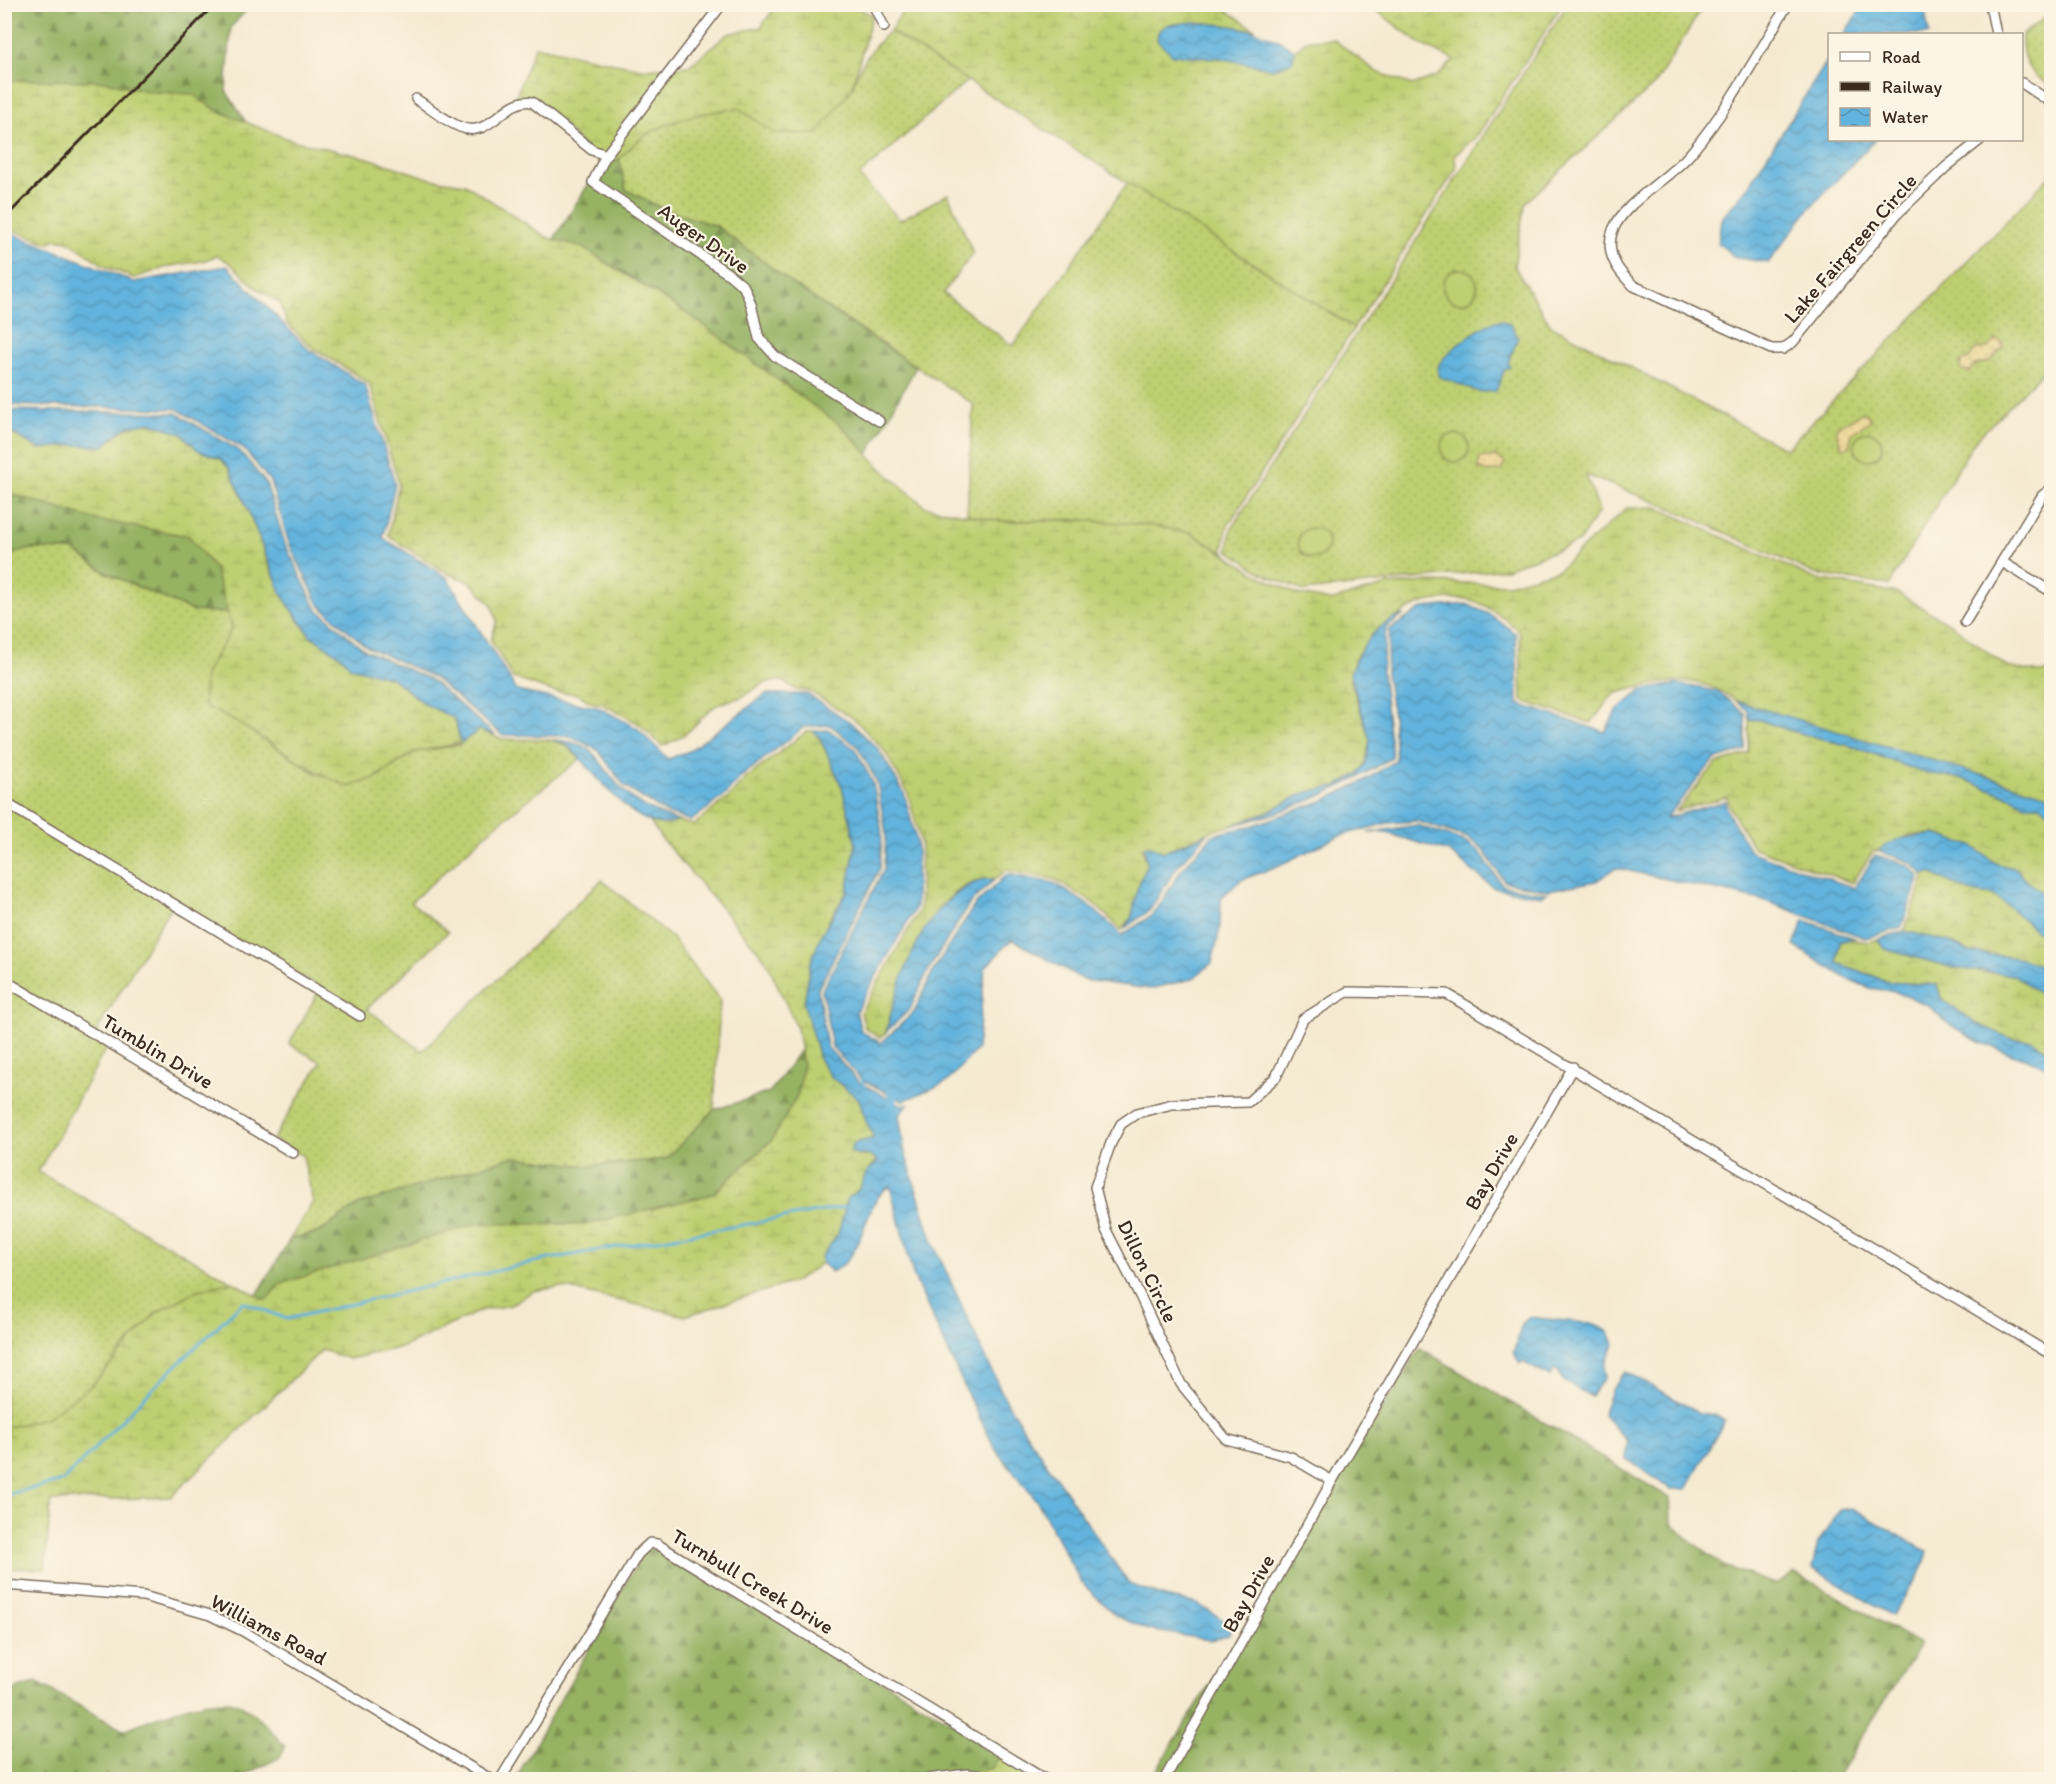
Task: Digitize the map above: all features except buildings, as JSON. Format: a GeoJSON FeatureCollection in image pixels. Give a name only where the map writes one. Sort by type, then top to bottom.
{"type":"FeatureCollection","features":[{"type":"Feature","properties":{"kind":"street"},"geometry":{"type":"LineString","coordinates":[[416,99],[461,128],[475,129],[487,127],[518,102],[532,102],[592,150],[606,155],[722,4]]}},
{"type":"Feature","properties":{"kind":"street"},"geometry":{"type":"LineString","coordinates":[[873,4],[884,27]]}},
{"type":"Feature","properties":{"kind":"street","name":"Lake Fairgreen Circle"},"geometry":{"type":"LineString","coordinates":[[1788,4],[1714,123],[1682,163],[1622,214],[1617,223],[1610,245],[1613,262],[1620,273],[1634,286],[1771,350],[1784,349],[1793,342],[1897,214],[1946,167],[1979,141]]}},
{"type":"Feature","properties":{"kind":"street"},"geometry":{"type":"LineString","coordinates":[[1990,4],[1996,33]]}},
{"type":"Feature","properties":{"kind":"street"},"geometry":{"type":"LineString","coordinates":[[2023,85],[2052,104]]}},
{"type":"Feature","properties":{"kind":"street","name":"Auger Drive"},"geometry":{"type":"LineString","coordinates":[[606,155],[593,183],[599,189],[730,275],[744,287],[751,304],[759,338],[775,356],[879,421]]}},
{"type":"Feature","properties":{"kind":"street"},"geometry":{"type":"LineString","coordinates":[[1965,622],[2042,496],[2052,488]]}},
{"type":"Feature","properties":{"kind":"street"},"geometry":{"type":"LineString","coordinates":[[2002,562],[2052,592]]}},
{"type":"Feature","properties":{"kind":"street"},"geometry":{"type":"LineString","coordinates":[[4,802],[360,1016]]}},
{"type":"Feature","properties":{"kind":"street","name":"Tumblin Drive"},"geometry":{"type":"LineString","coordinates":[[4,980],[293,1153]]}},
{"type":"Feature","properties":{"kind":"street","name":"Dillon Circle"},"geometry":{"type":"LineString","coordinates":[[1332,1481],[1291,1457],[1226,1439],[1181,1384],[1106,1230],[1095,1187],[1105,1154],[1121,1124],[1137,1113],[1172,1104],[1248,1102],[1276,1077],[1304,1019],[1347,992],[1447,994],[1573,1067]]}},
{"type":"Feature","properties":{"kind":"street"},"geometry":{"type":"LineString","coordinates":[[1573,1067],[2052,1355]]}},
{"type":"Feature","properties":{"kind":"street","name":"Bay Drive"},"geometry":{"type":"LineString","coordinates":[[1164,1779],[1332,1481],[1573,1067]]}},
{"type":"Feature","properties":{"kind":"street","name":"Turnbull Creek Drive"},"geometry":{"type":"LineString","coordinates":[[500,1779],[638,1554],[650,1543],[657,1544],[720,1581],[1046,1779]]}},
{"type":"Feature","properties":{"kind":"street","name":"Williams Road"},"geometry":{"type":"LineString","coordinates":[[4,1585],[143,1596],[210,1615],[243,1630],[492,1779]]}},
{"type":"Feature","properties":{"kind":"street"},"geometry":{"type":"LineString","coordinates":[[884,1779],[927,1779],[968,1774],[1009,1779]]}},
{"type":"Feature","properties":{"kind":"green space"},"geometry":{"type":"Polygon","coordinates":[[[4,5],[118,5],[128,12],[138,5],[251,5],[231,27],[226,91],[246,122],[218,111],[191,94],[151,92],[104,81],[5,82],[4,5]]]}},
{"type":"Feature","properties":{"kind":"green space"},"geometry":{"type":"Polygon","coordinates":[[[776,5],[852,5],[872,15],[852,88],[817,134],[775,133],[738,108],[669,123],[641,138],[614,161],[601,164],[555,117],[515,98],[535,46],[643,69],[689,66],[728,34],[761,27],[776,5]]]}},
{"type":"Feature","properties":{"kind":"green space"},"geometry":{"type":"Polygon","coordinates":[[[907,5],[1219,5],[1256,30],[1193,22],[1169,26],[1158,32],[1192,57],[1220,58],[1274,69],[1293,61],[1294,51],[1307,40],[1333,39],[1377,72],[1412,85],[1437,76],[1454,60],[1421,44],[1369,5],[1562,5],[1477,136],[1455,155],[1456,169],[1354,328],[890,31],[907,5]]]}},
{"type":"Feature","properties":{"kind":"green space"},"geometry":{"type":"Polygon","coordinates":[[[1567,5],[1704,5],[1655,84],[1525,203],[1514,266],[1550,325],[1786,449],[2051,175],[2051,363],[1974,442],[1889,585],[1815,574],[1678,511],[1586,475],[1599,511],[1579,542],[1506,569],[1304,591],[1262,573],[1228,550],[1231,529],[1567,5]]]}},
{"type":"Feature","properties":{"kind":"green space"},"geometry":{"type":"Polygon","coordinates":[[[2051,13],[2051,86],[2031,71],[2027,65],[2023,52],[2023,34],[2051,13]]]}},
{"type":"Feature","properties":{"kind":"green space"},"geometry":{"type":"Polygon","coordinates":[[[892,29],[891,31],[968,80],[859,176],[900,220],[948,194],[973,253],[943,293],[1013,346],[1128,182],[1354,328],[1227,527],[1223,550],[1228,556],[1191,533],[1081,520],[1001,521],[967,515],[973,404],[798,288],[716,226],[661,208],[626,190],[619,158],[644,135],[687,115],[738,108],[775,133],[852,88],[868,56],[892,29]]]}},
{"type":"Feature","properties":{"kind":"green space"},"geometry":{"type":"Polygon","coordinates":[[[21,80],[104,81],[151,92],[192,94],[218,111],[291,140],[368,158],[431,179],[465,184],[548,238],[583,248],[685,312],[840,425],[885,472],[926,507],[1001,521],[1081,520],[1149,525],[1191,533],[1260,576],[1297,594],[1330,601],[1388,585],[1426,582],[1508,584],[1558,570],[1627,508],[1656,507],[1813,578],[1897,593],[1952,625],[2007,667],[2040,673],[2051,671],[2051,796],[1736,701],[1721,692],[1693,682],[1649,685],[1617,693],[1609,699],[1591,723],[1522,701],[1520,633],[1502,617],[1466,599],[1430,601],[1409,609],[1385,625],[1356,657],[1351,682],[1370,740],[1366,763],[1358,774],[1336,786],[1304,793],[1266,813],[1211,831],[1163,852],[1156,848],[1142,849],[1147,863],[1132,916],[1122,930],[1092,902],[1054,879],[1006,870],[995,879],[973,883],[953,895],[936,913],[921,936],[899,987],[886,1032],[880,1038],[865,1028],[861,1012],[920,909],[921,843],[908,793],[883,749],[853,718],[809,691],[796,690],[783,681],[766,683],[741,697],[718,705],[686,733],[662,746],[638,723],[602,704],[590,702],[578,694],[554,692],[513,678],[491,641],[497,620],[492,605],[470,582],[449,574],[388,536],[399,484],[369,383],[310,346],[287,323],[279,302],[256,288],[230,263],[217,255],[203,261],[170,266],[134,278],[105,266],[68,241],[55,239],[48,243],[5,227],[5,82],[21,80]]]}},
{"type":"Feature","properties":{"kind":"green space"},"geometry":{"type":"Polygon","coordinates":[[[619,158],[626,190],[661,208],[716,226],[798,288],[916,367],[868,454],[840,425],[685,312],[619,269],[554,239],[601,164],[607,165],[619,158]]]}},
{"type":"Feature","properties":{"kind":"green space"},"geometry":{"type":"Polygon","coordinates":[[[1460,269],[1472,274],[1477,286],[1472,298],[1460,303],[1448,298],[1443,286],[1448,274],[1460,269]]]}},
{"type":"Feature","properties":{"kind":"green space"},"geometry":{"type":"Polygon","coordinates":[[[140,422],[163,426],[182,434],[198,450],[221,459],[229,468],[252,519],[269,566],[298,620],[311,636],[342,657],[351,667],[392,678],[414,696],[455,719],[461,743],[415,752],[375,778],[349,787],[312,769],[241,725],[204,706],[205,674],[232,628],[215,569],[189,536],[97,520],[5,492],[4,429],[40,449],[73,445],[104,446],[118,433],[140,422]]]}},
{"type":"Feature","properties":{"kind":"green space"},"geometry":{"type":"Polygon","coordinates":[[[1868,432],[1878,436],[1882,446],[1878,456],[1868,460],[1858,456],[1854,446],[1858,436],[1868,432]]]}},
{"type":"Feature","properties":{"kind":"green space"},"geometry":{"type":"Polygon","coordinates":[[[1455,434],[1465,438],[1469,448],[1465,458],[1455,462],[1445,458],[1441,448],[1445,438],[1455,434]]]}},
{"type":"Feature","properties":{"kind":"green space"},"geometry":{"type":"Polygon","coordinates":[[[4,492],[97,520],[189,536],[215,569],[228,613],[193,611],[107,573],[73,550],[31,549],[5,555],[4,492]]]}},
{"type":"Feature","properties":{"kind":"green space"},"geometry":{"type":"Polygon","coordinates":[[[1313,528],[1323,533],[1328,543],[1323,553],[1313,558],[1303,553],[1298,543],[1303,533],[1313,528]]]}},
{"type":"Feature","properties":{"kind":"green space"},"geometry":{"type":"Polygon","coordinates":[[[31,549],[73,550],[107,573],[193,611],[228,613],[232,628],[221,649],[204,706],[228,716],[317,774],[375,778],[415,752],[459,745],[479,730],[503,739],[555,741],[571,750],[580,759],[495,826],[411,902],[448,932],[367,1009],[422,1051],[602,880],[671,937],[720,1000],[714,1110],[666,1159],[588,1166],[512,1157],[358,1205],[320,1232],[290,1239],[313,1202],[303,1156],[273,1139],[321,1062],[289,1044],[321,987],[170,908],[96,1032],[109,1043],[38,1172],[233,1282],[198,1290],[156,1313],[92,1385],[46,1419],[5,1428],[4,555],[31,549]]]}},
{"type":"Feature","properties":{"kind":"green space"},"geometry":{"type":"Polygon","coordinates":[[[1749,719],[1760,720],[1788,730],[1858,748],[1921,772],[1963,779],[2016,799],[2025,805],[2040,805],[2051,813],[2051,899],[2026,881],[2017,869],[1997,864],[1972,846],[1935,834],[1910,835],[1878,851],[1873,851],[1853,883],[1754,848],[1731,810],[1727,797],[1676,811],[1716,764],[1749,753],[1749,719]]]}},
{"type":"Feature","properties":{"kind":"green space"},"geometry":{"type":"Polygon","coordinates":[[[807,731],[813,731],[820,738],[842,787],[856,844],[847,892],[830,918],[810,965],[804,1004],[819,1058],[831,1077],[859,1099],[874,1139],[855,1143],[858,1156],[871,1156],[878,1161],[870,1168],[860,1188],[844,1206],[845,1217],[838,1234],[821,1257],[822,1263],[796,1281],[685,1316],[561,1287],[533,1291],[511,1305],[482,1310],[403,1347],[349,1359],[322,1350],[171,1497],[51,1501],[45,1569],[5,1568],[4,1428],[46,1418],[92,1385],[156,1313],[198,1290],[233,1282],[266,1300],[280,1284],[475,1224],[589,1224],[713,1194],[772,1140],[798,1094],[803,1064],[797,1028],[766,960],[661,838],[648,819],[659,823],[678,821],[693,825],[728,798],[744,780],[807,731]]]}},
{"type":"Feature","properties":{"kind":"green space"},"geometry":{"type":"Polygon","coordinates":[[[1931,873],[1970,892],[1993,895],[2036,931],[2051,932],[2051,969],[2018,958],[1970,952],[1950,942],[1904,931],[1924,879],[1923,874],[1931,873]]]}},
{"type":"Feature","properties":{"kind":"green space"},"geometry":{"type":"Polygon","coordinates":[[[1848,938],[1867,942],[1878,939],[1885,949],[1954,968],[2014,975],[2038,993],[2051,993],[2051,1052],[2031,1040],[2012,1039],[1975,1023],[1941,998],[1937,985],[1889,982],[1837,963],[1840,942],[1848,938]]]}},
{"type":"Feature","properties":{"kind":"green space"},"geometry":{"type":"Polygon","coordinates":[[[801,1049],[803,1064],[798,1094],[772,1140],[713,1194],[589,1224],[535,1225],[364,1260],[280,1284],[266,1301],[257,1295],[290,1239],[320,1232],[358,1205],[512,1157],[588,1166],[666,1159],[714,1110],[770,1092],[801,1049]]]}},
{"type":"Feature","properties":{"kind":"green space"},"geometry":{"type":"Polygon","coordinates":[[[1420,1348],[1670,1498],[1671,1522],[1691,1541],[1724,1566],[1775,1584],[1795,1573],[1920,1644],[1836,1779],[1150,1780],[1420,1348]]]}},
{"type":"Feature","properties":{"kind":"green space"},"geometry":{"type":"Polygon","coordinates":[[[648,1544],[1003,1752],[992,1768],[967,1774],[874,1780],[515,1780],[648,1544]]]}},
{"type":"Feature","properties":{"kind":"green space"},"geometry":{"type":"Polygon","coordinates":[[[36,1682],[123,1730],[200,1703],[235,1702],[259,1718],[285,1747],[279,1758],[236,1779],[5,1779],[5,1693],[36,1682]]]}},
{"type":"Feature","properties":{"kind":"green space"},"geometry":{"type":"Polygon","coordinates":[[[1003,1752],[1050,1780],[874,1780],[967,1774],[1003,1752]]]}},
{"type":"Feature","properties":{"kind":"sand"},"geometry":{"type":"Polygon","coordinates":[[[1996,340],[2002,342],[2003,347],[1990,361],[1975,365],[1968,372],[1960,370],[1961,361],[1969,359],[1976,349],[1988,348],[1996,340]]]}},
{"type":"Feature","properties":{"kind":"sand"},"geometry":{"type":"Polygon","coordinates":[[[1862,413],[1867,414],[1871,420],[1852,433],[1849,446],[1843,449],[1837,435],[1837,427],[1862,413]]]}},
{"type":"Feature","properties":{"kind":"sand"},"geometry":{"type":"Polygon","coordinates":[[[1496,456],[1505,463],[1501,470],[1488,472],[1478,468],[1480,458],[1496,456]]]}},
{"type":"Feature","properties":{"kind":"water"},"geometry":{"type":"Polygon","coordinates":[[[1863,5],[1924,5],[1929,33],[1845,33],[1863,5]]]}},
{"type":"Feature","properties":{"kind":"water"},"geometry":{"type":"Polygon","coordinates":[[[1193,22],[1233,26],[1259,32],[1294,50],[1293,61],[1274,69],[1220,58],[1173,55],[1157,40],[1158,32],[1167,25],[1193,22]]]}},
{"type":"Feature","properties":{"kind":"water"},"geometry":{"type":"Polygon","coordinates":[[[1828,60],[1828,141],[1874,141],[1809,209],[1768,263],[1735,257],[1718,243],[1721,219],[1747,188],[1828,60]]]}},
{"type":"Feature","properties":{"kind":"water"},"geometry":{"type":"Polygon","coordinates":[[[6,231],[134,282],[227,266],[308,349],[365,385],[395,484],[383,538],[447,577],[517,691],[600,708],[637,728],[668,759],[689,751],[766,694],[807,694],[849,721],[879,750],[904,793],[917,843],[916,907],[856,1011],[861,1031],[881,1043],[914,1012],[934,969],[974,906],[1007,874],[1054,883],[1090,906],[1122,935],[1154,914],[1181,870],[1213,835],[1254,825],[1325,800],[1364,781],[1396,760],[1393,716],[1386,673],[1390,629],[1423,608],[1466,604],[1491,615],[1516,634],[1518,704],[1605,732],[1616,711],[1642,690],[1677,684],[1717,691],[1745,713],[1745,750],[1714,760],[1666,818],[1726,801],[1727,811],[1751,852],[1855,888],[1875,855],[1908,865],[1920,877],[1901,928],[1865,938],[1766,901],[1616,868],[1596,881],[1549,890],[1505,882],[1482,848],[1468,838],[1417,821],[1388,823],[1339,836],[1280,865],[1241,880],[1221,898],[1220,928],[1212,963],[1192,979],[1150,989],[1084,980],[1012,939],[985,968],[977,1049],[947,1082],[903,1101],[862,1080],[832,1047],[822,990],[884,869],[886,833],[877,782],[858,747],[830,725],[804,727],[741,777],[725,795],[691,821],[666,813],[625,787],[598,750],[570,736],[502,735],[433,677],[366,646],[319,605],[289,543],[270,481],[243,448],[177,409],[5,405],[6,231]]]}},
{"type":"Feature","properties":{"kind":"water"},"geometry":{"type":"Polygon","coordinates":[[[1501,320],[1510,324],[1518,337],[1508,363],[1510,366],[1504,371],[1496,391],[1479,392],[1440,377],[1437,368],[1448,354],[1475,332],[1501,320]]]}},
{"type":"Feature","properties":{"kind":"water"},"geometry":{"type":"Polygon","coordinates":[[[5,410],[176,413],[240,451],[266,483],[285,544],[316,608],[365,650],[431,680],[495,735],[479,730],[461,743],[455,719],[425,704],[392,678],[351,667],[342,657],[311,636],[283,597],[243,498],[229,468],[221,459],[198,450],[182,434],[150,422],[129,426],[104,446],[73,445],[40,449],[5,429],[5,410]]]}},
{"type":"Feature","properties":{"kind":"water"},"geometry":{"type":"Polygon","coordinates":[[[1404,615],[1386,628],[1382,672],[1392,757],[1354,780],[1314,799],[1230,826],[1266,813],[1304,793],[1336,786],[1358,774],[1366,763],[1370,740],[1350,673],[1370,637],[1385,623],[1404,615]]]}},
{"type":"Feature","properties":{"kind":"water"},"geometry":{"type":"Polygon","coordinates":[[[1736,701],[2051,796],[2051,813],[2040,805],[2025,805],[2016,799],[1963,779],[1921,772],[1858,748],[1788,730],[1760,720],[1749,719],[1748,711],[1736,701]]]}},
{"type":"Feature","properties":{"kind":"water"},"geometry":{"type":"Polygon","coordinates":[[[829,730],[855,749],[873,783],[882,833],[880,868],[818,989],[827,1047],[860,1083],[902,1105],[908,1104],[899,1115],[905,1153],[933,1243],[1004,1397],[1029,1438],[1129,1584],[1165,1597],[1198,1604],[1231,1625],[1229,1635],[1210,1640],[1149,1630],[1116,1616],[1081,1582],[1037,1501],[996,1450],[970,1399],[913,1275],[890,1186],[874,1203],[859,1242],[843,1265],[831,1272],[822,1263],[821,1257],[838,1234],[848,1198],[860,1188],[866,1173],[878,1161],[871,1156],[851,1153],[851,1148],[855,1143],[874,1138],[859,1099],[831,1077],[819,1058],[804,1004],[810,965],[821,935],[847,892],[856,844],[842,787],[820,738],[813,731],[829,730]]]}},
{"type":"Feature","properties":{"kind":"water"},"geometry":{"type":"Polygon","coordinates":[[[552,740],[579,744],[587,749],[633,799],[655,812],[678,821],[662,824],[647,820],[632,812],[569,747],[552,740]]]}},
{"type":"Feature","properties":{"kind":"water"},"geometry":{"type":"Polygon","coordinates":[[[1417,825],[1466,842],[1479,851],[1503,886],[1547,893],[1541,896],[1494,888],[1449,852],[1383,832],[1368,833],[1417,825]]]}},
{"type":"Feature","properties":{"kind":"water"},"geometry":{"type":"Polygon","coordinates":[[[1207,834],[1177,867],[1150,910],[1124,929],[1132,916],[1137,890],[1147,863],[1144,846],[1151,846],[1163,852],[1207,834]]]}},
{"type":"Feature","properties":{"kind":"water"},"geometry":{"type":"Polygon","coordinates":[[[1935,834],[1972,846],[1997,864],[2017,869],[2026,881],[2051,899],[2051,932],[2036,931],[1993,895],[1970,892],[1931,873],[1923,874],[1910,862],[1878,851],[1893,841],[1935,834]]]}},
{"type":"Feature","properties":{"kind":"water"},"geometry":{"type":"Polygon","coordinates":[[[985,879],[995,879],[970,903],[930,967],[910,1009],[886,1032],[907,964],[918,941],[946,903],[964,888],[985,879]]]}},
{"type":"Feature","properties":{"kind":"water"},"geometry":{"type":"Polygon","coordinates":[[[1804,920],[1854,938],[1840,942],[1837,963],[1889,982],[1937,985],[1941,998],[1975,1023],[2012,1039],[2031,1040],[2051,1052],[2051,1068],[1979,1042],[1947,1023],[1928,1005],[1896,992],[1869,988],[1846,978],[1794,946],[1804,920]]]}},
{"type":"Feature","properties":{"kind":"water"},"geometry":{"type":"Polygon","coordinates":[[[1904,931],[1950,942],[1970,952],[2018,958],[2051,969],[2051,993],[2038,993],[2014,975],[1954,968],[1885,949],[1878,939],[1904,931]]]}},
{"type":"Feature","properties":{"kind":"water"},"geometry":{"type":"Polygon","coordinates":[[[1528,1317],[1595,1324],[1609,1332],[1614,1344],[1604,1366],[1605,1377],[1591,1396],[1563,1381],[1558,1371],[1554,1370],[1550,1377],[1523,1362],[1520,1364],[1513,1353],[1522,1324],[1528,1317]]]}},
{"type":"Feature","properties":{"kind":"water"},"geometry":{"type":"Polygon","coordinates":[[[1626,1372],[1700,1413],[1715,1415],[1725,1420],[1686,1489],[1671,1489],[1625,1458],[1628,1442],[1603,1414],[1618,1380],[1626,1372]]]}},
{"type":"Feature","properties":{"kind":"water"},"geometry":{"type":"Polygon","coordinates":[[[1852,1508],[1928,1552],[1922,1570],[1892,1616],[1812,1568],[1818,1543],[1840,1510],[1852,1508]]]}},
{"type":"Feature","properties":{"kind":"waterway"},"geometry":{"type":"LineString","coordinates":[[862,1080],[864,1087]]}},
{"type":"Feature","properties":{"kind":"waterway"},"geometry":{"type":"LineString","coordinates":[[892,1096],[893,1114]]}},
{"type":"Feature","properties":{"kind":"waterway"},"geometry":{"type":"LineString","coordinates":[[4,1495],[63,1481],[154,1387],[243,1302],[287,1319],[543,1260],[845,1207]]}},
{"type":"Feature","properties":{"kind":"railway"},"geometry":{"type":"LineString","coordinates":[[4,219],[215,4]]}}]}
